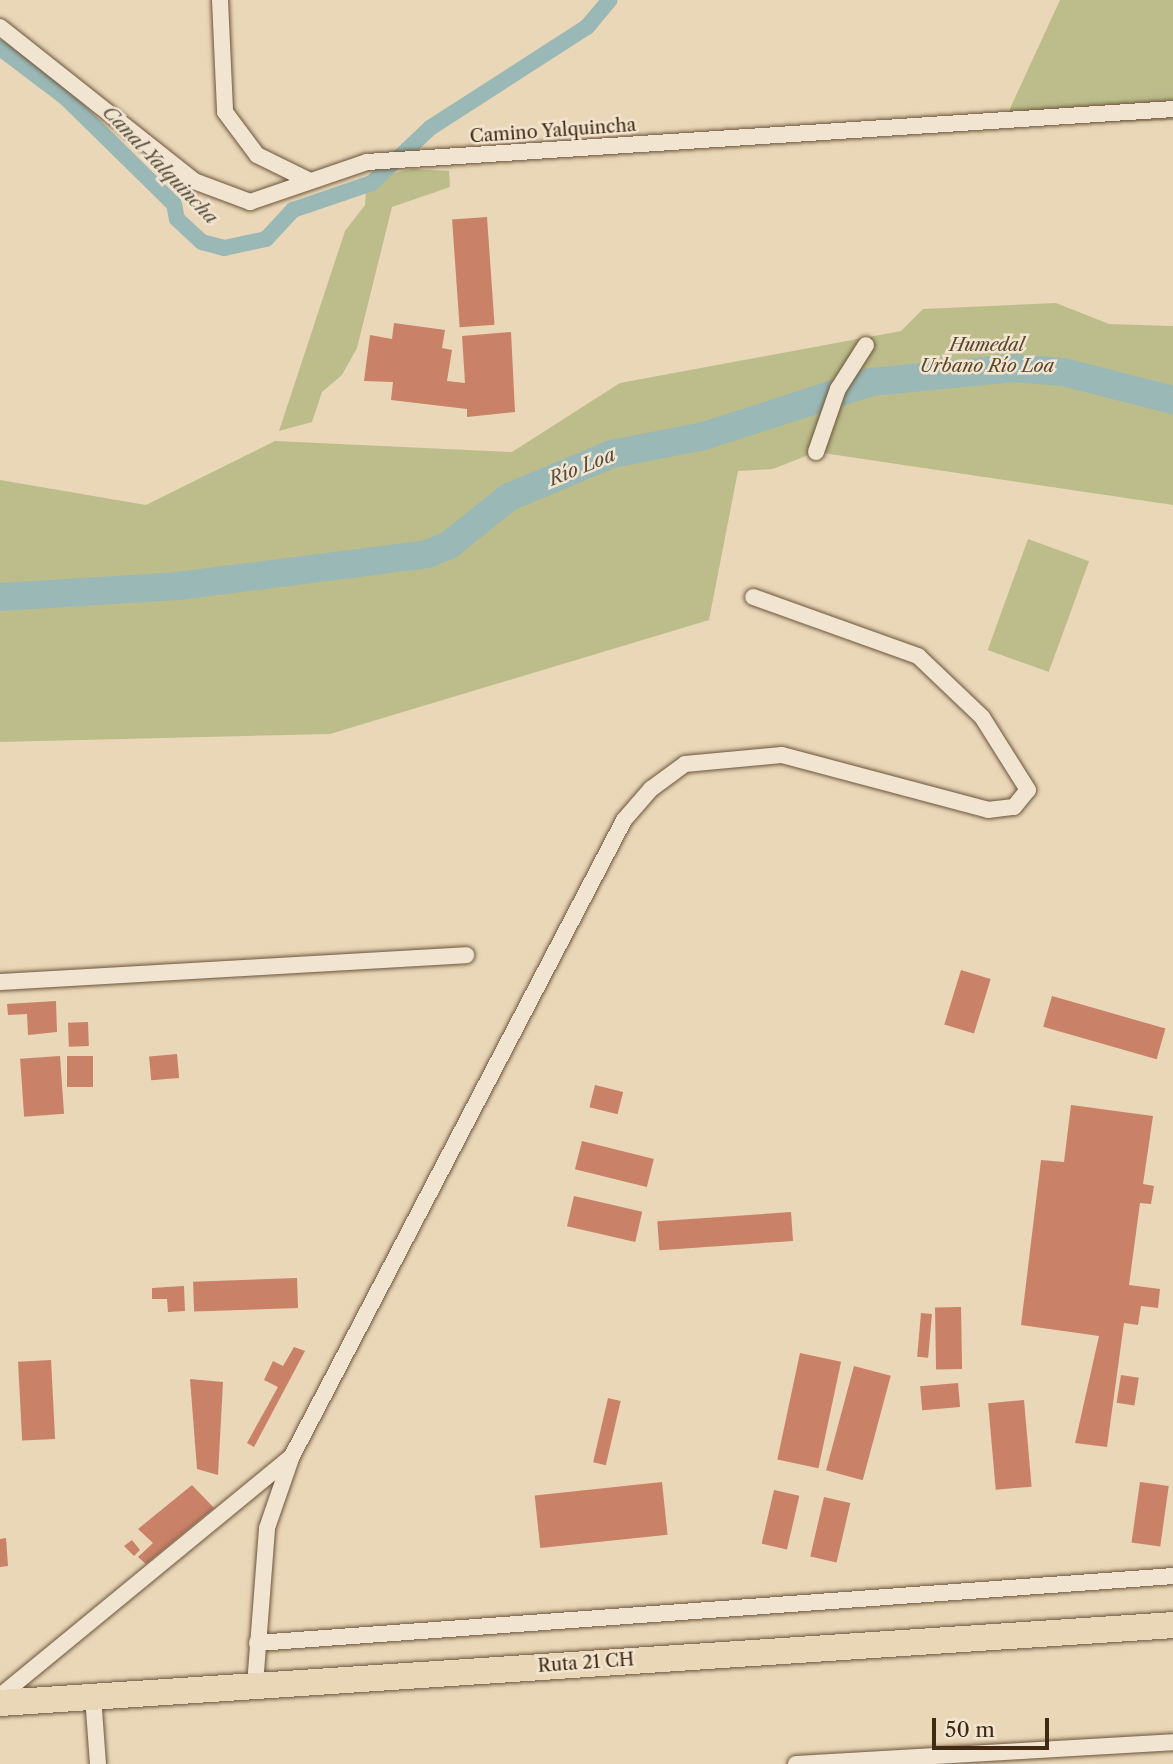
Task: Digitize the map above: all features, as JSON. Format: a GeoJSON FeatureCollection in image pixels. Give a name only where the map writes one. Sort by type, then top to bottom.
{"type":"FeatureCollection","features":[{"type":"Feature","properties":{"kind":"highway","name":"Ruta 21 CH"},"geometry":{"type":"LineString","coordinates":[[0,1703],[1173,1625]]}},
{"type":"Feature","properties":{"kind":"street"},"geometry":{"type":"LineString","coordinates":[[220,0],[225,112],[257,155],[310,181]]}},
{"type":"Feature","properties":{"kind":"street","name":"Camino Yalquincha"},"geometry":{"type":"LineString","coordinates":[[0,27],[224,197],[250,202],[367,162],[1173,109]]}},
{"type":"Feature","properties":{"kind":"street"},"geometry":{"type":"LineString","coordinates":[[816,452],[838,389],[866,345]]}},
{"type":"Feature","properties":{"kind":"street"},"geometry":{"type":"LineString","coordinates":[[254,1685],[267,1528],[292,1456],[624,820],[651,789],[685,764],[782,755],[988,810],[1002,811],[1023,800],[1028,790],[1008,751],[918,656],[753,597]]}},
{"type":"Feature","properties":{"kind":"street"},"geometry":{"type":"LineString","coordinates":[[0,982],[466,954]]}},
{"type":"Feature","properties":{"kind":"street"},"geometry":{"type":"LineString","coordinates":[[0,1696],[292,1456]]}},
{"type":"Feature","properties":{"kind":"street"},"geometry":{"type":"LineString","coordinates":[[257,1643],[1173,1576]]}},
{"type":"Feature","properties":{"kind":"street"},"geometry":{"type":"LineString","coordinates":[[93,1696],[98,1764]]}},
{"type":"Feature","properties":{"kind":"street"},"geometry":{"type":"LineString","coordinates":[[796,1764],[1173,1742]]}},
{"type":"Feature","properties":{"kind":"green space"},"geometry":{"type":"Polygon","coordinates":[[[1060,0],[1173,0],[1173,120],[1002,126],[1060,0]]]}},
{"type":"Feature","properties":{"kind":"green space"},"geometry":{"type":"Polygon","coordinates":[[[412,169],[449,171],[450,187],[392,207],[357,348],[342,375],[322,392],[312,422],[279,431],[345,231],[365,205],[367,179],[412,169]]]}},
{"type":"Feature","properties":{"kind":"green space","name":"Humedal Urbano Río Loa"},"geometry":{"type":"Polygon","coordinates":[[[1056,303],[1109,324],[1173,326],[1173,505],[816,452],[773,469],[738,471],[709,620],[330,734],[0,742],[0,480],[146,505],[275,441],[512,452],[620,383],[901,331],[923,309],[1056,303]]]}},
{"type":"Feature","properties":{"kind":"green space"},"geometry":{"type":"Polygon","coordinates":[[[1028,539],[1089,561],[1049,672],[988,650],[1028,539]]]}},
{"type":"Feature","properties":{"kind":"building"},"geometry":{"type":"Polygon","coordinates":[[[487,217],[495,325],[460,327],[452,219],[487,217]]]}},
{"type":"Feature","properties":{"kind":"building"},"geometry":{"type":"Polygon","coordinates":[[[394,323],[445,330],[442,348],[452,350],[447,381],[465,383],[462,336],[511,332],[515,412],[467,417],[467,409],[391,400],[393,382],[364,381],[370,335],[392,339],[394,323]]]}},
{"type":"Feature","properties":{"kind":"building"},"geometry":{"type":"Polygon","coordinates":[[[961,970],[991,979],[974,1034],[944,1025],[961,970]]]}},
{"type":"Feature","properties":{"kind":"building"},"geometry":{"type":"Polygon","coordinates":[[[1052,996],[1165,1029],[1157,1059],[1043,1027],[1052,996]]]}},
{"type":"Feature","properties":{"kind":"building"},"geometry":{"type":"Polygon","coordinates":[[[56,1001],[57,1032],[28,1035],[27,1014],[8,1015],[7,1004],[56,1001]]]}},
{"type":"Feature","properties":{"kind":"building"},"geometry":{"type":"Polygon","coordinates":[[[88,1022],[89,1046],[69,1047],[68,1023],[88,1022]]]}},
{"type":"Feature","properties":{"kind":"building"},"geometry":{"type":"Polygon","coordinates":[[[177,1054],[179,1078],[151,1080],[149,1056],[177,1054]]]}},
{"type":"Feature","properties":{"kind":"building"},"geometry":{"type":"Polygon","coordinates":[[[60,1056],[64,1114],[24,1117],[20,1059],[60,1056]]]}},
{"type":"Feature","properties":{"kind":"building"},"geometry":{"type":"Polygon","coordinates":[[[67,1056],[93,1056],[93,1087],[67,1087],[67,1056]]]}},
{"type":"Feature","properties":{"kind":"building"},"geometry":{"type":"Polygon","coordinates":[[[595,1085],[623,1092],[618,1114],[589,1107],[595,1085]]]}},
{"type":"Feature","properties":{"kind":"building"},"geometry":{"type":"Polygon","coordinates":[[[1071,1105],[1153,1116],[1143,1184],[1154,1186],[1151,1204],[1140,1203],[1129,1285],[1160,1289],[1158,1308],[1141,1306],[1138,1325],[1124,1323],[1107,1447],[1075,1443],[1099,1336],[1021,1325],[1041,1160],[1064,1162],[1071,1105]]]}},
{"type":"Feature","properties":{"kind":"building"},"geometry":{"type":"Polygon","coordinates":[[[582,1141],[654,1159],[647,1187],[575,1169],[582,1141]]]}},
{"type":"Feature","properties":{"kind":"building"},"geometry":{"type":"Polygon","coordinates":[[[574,1196],[642,1212],[635,1242],[567,1226],[574,1196]]]}},
{"type":"Feature","properties":{"kind":"building"},"geometry":{"type":"Polygon","coordinates":[[[791,1212],[793,1241],[659,1250],[657,1221],[791,1212]]]}},
{"type":"Feature","properties":{"kind":"building"},"geometry":{"type":"Polygon","coordinates":[[[297,1278],[298,1308],[194,1312],[193,1282],[297,1278]]]}},
{"type":"Feature","properties":{"kind":"building"},"geometry":{"type":"Polygon","coordinates":[[[184,1286],[185,1311],[168,1312],[167,1299],[152,1299],[152,1288],[184,1286]]]}},
{"type":"Feature","properties":{"kind":"building"},"geometry":{"type":"Polygon","coordinates":[[[935,1307],[961,1307],[962,1369],[936,1369],[935,1307]]]}},
{"type":"Feature","properties":{"kind":"building"},"geometry":{"type":"Polygon","coordinates":[[[921,1313],[932,1314],[928,1358],[917,1357],[921,1313]]]}},
{"type":"Feature","properties":{"kind":"building"},"geometry":{"type":"Polygon","coordinates":[[[294,1347],[305,1351],[254,1447],[247,1443],[278,1387],[264,1380],[273,1361],[283,1366],[294,1347]]]}},
{"type":"Feature","properties":{"kind":"building"},"geometry":{"type":"Polygon","coordinates":[[[800,1353],[841,1362],[818,1468],[777,1460],[800,1353]]]}},
{"type":"Feature","properties":{"kind":"building"},"geometry":{"type":"Polygon","coordinates":[[[51,1360],[55,1439],[22,1441],[18,1362],[51,1360]]]}},
{"type":"Feature","properties":{"kind":"building"},"geometry":{"type":"Polygon","coordinates":[[[854,1366],[891,1376],[863,1480],[826,1470],[854,1366]]]}},
{"type":"Feature","properties":{"kind":"building"},"geometry":{"type":"Polygon","coordinates":[[[1121,1375],[1139,1378],[1134,1405],[1117,1403],[1121,1375]]]}},
{"type":"Feature","properties":{"kind":"building"},"geometry":{"type":"Polygon","coordinates":[[[190,1379],[223,1382],[218,1475],[197,1469],[190,1379]]]}},
{"type":"Feature","properties":{"kind":"building"},"geometry":{"type":"Polygon","coordinates":[[[958,1383],[960,1407],[922,1410],[920,1386],[958,1383]]]}},
{"type":"Feature","properties":{"kind":"building"},"geometry":{"type":"Polygon","coordinates":[[[608,1398],[621,1401],[606,1465],[593,1462],[608,1398]]]}},
{"type":"Feature","properties":{"kind":"building"},"geometry":{"type":"Polygon","coordinates":[[[1024,1400],[1032,1487],[996,1490],[988,1403],[1024,1400]]]}},
{"type":"Feature","properties":{"kind":"building"},"geometry":{"type":"Polygon","coordinates":[[[662,1482],[668,1535],[540,1548],[535,1495],[662,1482]]]}},
{"type":"Feature","properties":{"kind":"building"},"geometry":{"type":"Polygon","coordinates":[[[1140,1482],[1169,1486],[1160,1546],[1132,1542],[1140,1482]]]}},
{"type":"Feature","properties":{"kind":"building"},"geometry":{"type":"Polygon","coordinates":[[[192,1485],[214,1508],[146,1564],[138,1557],[153,1543],[138,1529],[192,1485]]]}},
{"type":"Feature","properties":{"kind":"building"},"geometry":{"type":"Polygon","coordinates":[[[774,1490],[799,1496],[787,1549],[762,1544],[774,1490]]]}},
{"type":"Feature","properties":{"kind":"building"},"geometry":{"type":"Polygon","coordinates":[[[824,1497],[850,1503],[837,1563],[810,1556],[824,1497]]]}},
{"type":"Feature","properties":{"kind":"building"},"geometry":{"type":"Polygon","coordinates":[[[6,1538],[8,1566],[0,1567],[0,1539],[6,1538]]]}},
{"type":"Feature","properties":{"kind":"building"},"geometry":{"type":"Polygon","coordinates":[[[132,1540],[140,1550],[134,1556],[124,1546],[132,1540]]]}},
{"type":"Feature","properties":{"kind":"waterway","name":"Canal Yalquincha"},"geometry":{"type":"LineString","coordinates":[[0,48],[66,98],[174,204],[177,219],[202,242],[224,248],[266,239],[293,210],[372,183],[430,128],[587,27],[610,0]]}},
{"type":"Feature","properties":{"kind":"waterway","name":"Río Loa"},"geometry":{"type":"LineString","coordinates":[[0,597],[178,586],[427,554],[449,545],[509,497],[612,454],[704,436],[871,382],[1014,368],[1063,372],[1173,400]]}}]}
